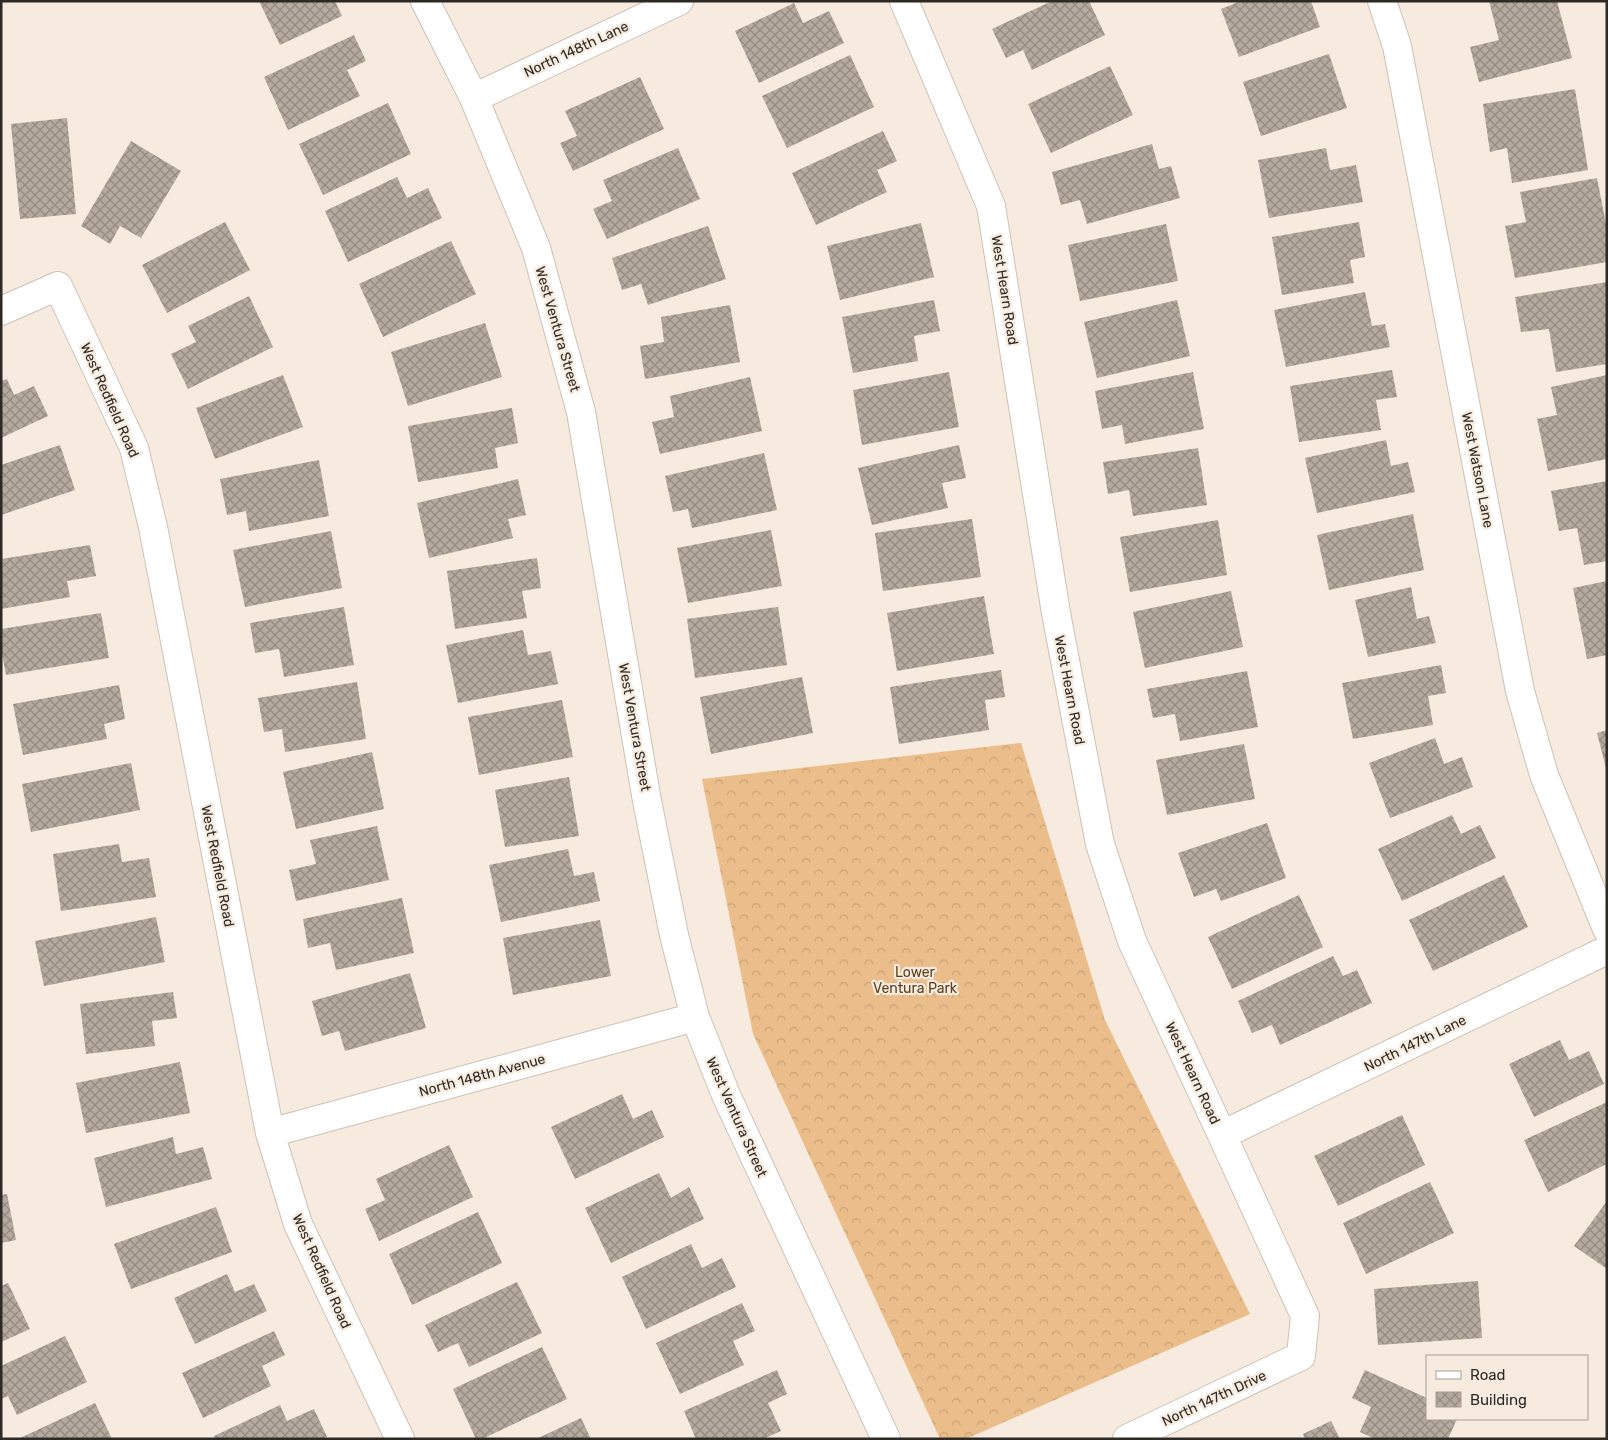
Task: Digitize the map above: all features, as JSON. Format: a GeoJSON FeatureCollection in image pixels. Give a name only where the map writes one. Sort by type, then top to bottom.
{"type":"FeatureCollection","features":[{"type":"Feature","properties":{"kind":"street","name":"West Ventura Street"},"geometry":{"type":"LineString","coordinates":[[425,1],[474,98],[536,248],[581,412],[647,801],[674,935],[695,1017],[726,1095],[886,1439]]}},
{"type":"Feature","properties":{"kind":"street","name":"North 148th Lane"},"geometry":{"type":"LineString","coordinates":[[474,98],[679,1]]}},
{"type":"Feature","properties":{"kind":"street","name":"West Hearn Road"},"geometry":{"type":"LineString","coordinates":[[904,1],[991,206],[1056,613],[1100,844],[1132,941],[1305,1316],[1301,1356]]}},
{"type":"Feature","properties":{"kind":"street","name":"West Watson Lane"},"geometry":{"type":"LineString","coordinates":[[1382,1],[1397,46],[1520,691],[1544,775],[1607,929]]}},
{"type":"Feature","properties":{"kind":"street","name":"West Redfield Road"},"geometry":{"type":"LineString","coordinates":[[1,311],[58,286],[134,448],[157,547],[270,1133],[298,1224],[400,1439]]}},
{"type":"Feature","properties":{"kind":"street","name":"North 147th Lane"},"geometry":{"type":"LineString","coordinates":[[1222,1135],[1607,950]]}},
{"type":"Feature","properties":{"kind":"street","name":"North 148th Avenue"},"geometry":{"type":"LineString","coordinates":[[270,1133],[695,1017]]}},
{"type":"Feature","properties":{"kind":"street","name":"North 147th Drive"},"geometry":{"type":"LineString","coordinates":[[1127,1439],[1301,1356]]}},
{"type":"Feature","properties":{"kind":"green space","name":"Lower Ventura Park"},"geometry":{"type":"Polygon","coordinates":[[[1021,743],[1105,1020],[1250,1314],[966,1439],[940,1439],[753,1034],[702,779],[1021,743]]]}},
{"type":"Feature","properties":{"kind":"building"},"geometry":{"type":"Polygon","coordinates":[[[259,1],[335,1],[342,16],[280,45],[259,1]]]}},
{"type":"Feature","properties":{"kind":"building"},"geometry":{"type":"Polygon","coordinates":[[[1052,1],[1089,1],[1105,35],[1032,70],[1023,50],[1006,58],[992,29],[1052,1]]]}},
{"type":"Feature","properties":{"kind":"building"},"geometry":{"type":"Polygon","coordinates":[[[1241,1],[1311,1],[1320,27],[1239,57],[1221,9],[1241,1]]]}},
{"type":"Feature","properties":{"kind":"building"},"geometry":{"type":"Polygon","coordinates":[[[1489,1],[1557,1],[1572,58],[1479,82],[1470,47],[1499,40],[1489,1]]]}},
{"type":"Feature","properties":{"kind":"building"},"geometry":{"type":"Polygon","coordinates":[[[794,3],[803,23],[829,11],[844,43],[759,83],[735,31],[794,3]]]}},
{"type":"Feature","properties":{"kind":"building"},"geometry":{"type":"Polygon","coordinates":[[[354,35],[366,61],[347,70],[360,96],[288,130],[264,77],[354,35]]]}},
{"type":"Feature","properties":{"kind":"building"},"geometry":{"type":"Polygon","coordinates":[[[1329,54],[1347,108],[1261,136],[1243,82],[1329,54]]]}},
{"type":"Feature","properties":{"kind":"building"},"geometry":{"type":"Polygon","coordinates":[[[850,55],[874,107],[787,148],[762,96],[850,55]]]}},
{"type":"Feature","properties":{"kind":"building"},"geometry":{"type":"Polygon","coordinates":[[[1110,66],[1133,115],[1051,153],[1028,104],[1110,66]]]}},
{"type":"Feature","properties":{"kind":"building"},"geometry":{"type":"Polygon","coordinates":[[[640,77],[664,129],[573,171],[560,143],[577,136],[565,111],[640,77]]]}},
{"type":"Feature","properties":{"kind":"building"},"geometry":{"type":"Polygon","coordinates":[[[1575,89],[1588,170],[1512,183],[1507,148],[1490,152],[1483,104],[1575,89]]]}},
{"type":"Feature","properties":{"kind":"building"},"geometry":{"type":"Polygon","coordinates":[[[388,103],[411,154],[323,195],[299,144],[388,103]]]}},
{"type":"Feature","properties":{"kind":"building"},"geometry":{"type":"Polygon","coordinates":[[[67,118],[76,214],[20,219],[11,124],[67,118]]]}},
{"type":"Feature","properties":{"kind":"building"},"geometry":{"type":"Polygon","coordinates":[[[883,131],[897,161],[877,170],[887,192],[816,225],[792,173],[883,131]]]}},
{"type":"Feature","properties":{"kind":"building"},"geometry":{"type":"Polygon","coordinates":[[[131,141],[181,171],[141,238],[120,226],[110,244],[81,226],[131,141]]]}},
{"type":"Feature","properties":{"kind":"building"},"geometry":{"type":"Polygon","coordinates":[[[1152,144],[1159,169],[1171,166],[1180,198],[1087,224],[1080,200],[1061,205],[1052,172],[1152,144]]]}},
{"type":"Feature","properties":{"kind":"building"},"geometry":{"type":"Polygon","coordinates":[[[678,148],[700,199],[607,239],[593,209],[612,201],[603,180],[678,148]]]}},
{"type":"Feature","properties":{"kind":"building"},"geometry":{"type":"Polygon","coordinates":[[[1326,148],[1330,170],[1356,165],[1363,202],[1269,218],[1258,160],[1326,148]]]}},
{"type":"Feature","properties":{"kind":"building"},"geometry":{"type":"Polygon","coordinates":[[[397,177],[407,198],[428,188],[442,218],[348,262],[325,211],[397,177]]]}},
{"type":"Feature","properties":{"kind":"building"},"geometry":{"type":"Polygon","coordinates":[[[1597,178],[1607,229],[1607,262],[1515,278],[1505,226],[1526,222],[1520,192],[1597,178]]]}},
{"type":"Feature","properties":{"kind":"building"},"geometry":{"type":"Polygon","coordinates":[[[225,222],[250,270],[167,313],[142,265],[225,222]]]}},
{"type":"Feature","properties":{"kind":"building"},"geometry":{"type":"Polygon","coordinates":[[[1359,222],[1365,257],[1350,260],[1354,283],[1282,295],[1272,237],[1359,222]]]}},
{"type":"Feature","properties":{"kind":"building"},"geometry":{"type":"Polygon","coordinates":[[[921,223],[934,277],[840,300],[827,246],[921,223]]]}},
{"type":"Feature","properties":{"kind":"building"},"geometry":{"type":"Polygon","coordinates":[[[1166,224],[1178,281],[1080,301],[1068,245],[1166,224]]]}},
{"type":"Feature","properties":{"kind":"building"},"geometry":{"type":"Polygon","coordinates":[[[708,226],[726,279],[648,305],[641,284],[622,290],[612,258],[708,226]]]}},
{"type":"Feature","properties":{"kind":"building"},"geometry":{"type":"Polygon","coordinates":[[[451,241],[476,294],[383,337],[359,284],[451,241]]]}},
{"type":"Feature","properties":{"kind":"building"},"geometry":{"type":"Polygon","coordinates":[[[1607,282],[1607,364],[1556,372],[1549,329],[1521,332],[1515,297],[1607,282]]]}},
{"type":"Feature","properties":{"kind":"building"},"geometry":{"type":"Polygon","coordinates":[[[1365,292],[1372,326],[1385,324],[1390,347],[1286,367],[1274,310],[1365,292]]]}},
{"type":"Feature","properties":{"kind":"building"},"geometry":{"type":"Polygon","coordinates":[[[249,296],[273,347],[188,389],[171,354],[196,342],[188,326],[249,296]]]}},
{"type":"Feature","properties":{"kind":"building"},"geometry":{"type":"Polygon","coordinates":[[[934,300],[940,331],[914,336],[918,361],[853,373],[842,317],[934,300]]]}},
{"type":"Feature","properties":{"kind":"building"},"geometry":{"type":"Polygon","coordinates":[[[1177,300],[1190,356],[1097,378],[1084,322],[1177,300]]]}},
{"type":"Feature","properties":{"kind":"building"},"geometry":{"type":"Polygon","coordinates":[[[730,305],[740,362],[645,379],[640,346],[664,342],[661,317],[730,305]]]}},
{"type":"Feature","properties":{"kind":"building"},"geometry":{"type":"Polygon","coordinates":[[[485,323],[502,377],[408,406],[391,352],[485,323]]]}},
{"type":"Feature","properties":{"kind":"building"},"geometry":{"type":"Polygon","coordinates":[[[1392,370],[1397,397],[1376,400],[1381,430],[1299,442],[1290,386],[1392,370]]]}},
{"type":"Feature","properties":{"kind":"building"},"geometry":{"type":"Polygon","coordinates":[[[949,372],[959,427],[862,445],[853,390],[949,372]]]}},
{"type":"Feature","properties":{"kind":"building"},"geometry":{"type":"Polygon","coordinates":[[[1193,372],[1204,429],[1125,444],[1122,425],[1102,429],[1095,391],[1193,372]]]}},
{"type":"Feature","properties":{"kind":"building"},"geometry":{"type":"Polygon","coordinates":[[[283,375],[303,427],[215,459],[196,408],[283,375]]]}},
{"type":"Feature","properties":{"kind":"building"},"geometry":{"type":"Polygon","coordinates":[[[1607,375],[1607,459],[1548,471],[1537,419],[1557,415],[1551,387],[1607,375]]]}},
{"type":"Feature","properties":{"kind":"building"},"geometry":{"type":"Polygon","coordinates":[[[750,377],[762,431],[660,454],[652,422],[674,417],[670,396],[750,377]]]}},
{"type":"Feature","properties":{"kind":"building"},"geometry":{"type":"Polygon","coordinates":[[[7,379],[14,395],[34,386],[48,416],[1,438],[1,381],[7,379]]]}},
{"type":"Feature","properties":{"kind":"building"},"geometry":{"type":"Polygon","coordinates":[[[512,408],[518,443],[495,448],[498,468],[418,482],[408,426],[512,408]]]}},
{"type":"Feature","properties":{"kind":"building"},"geometry":{"type":"Polygon","coordinates":[[[1386,440],[1391,466],[1408,462],[1415,492],[1317,513],[1305,458],[1386,440]]]}},
{"type":"Feature","properties":{"kind":"building"},"geometry":{"type":"Polygon","coordinates":[[[60,445],[75,490],[1,515],[1,465],[60,445]]]}},
{"type":"Feature","properties":{"kind":"building"},"geometry":{"type":"Polygon","coordinates":[[[959,445],[966,478],[942,483],[948,508],[872,525],[858,468],[959,445]]]}},
{"type":"Feature","properties":{"kind":"building"},"geometry":{"type":"Polygon","coordinates":[[[1198,448],[1207,505],[1133,516],[1129,490],[1108,494],[1103,462],[1198,448]]]}},
{"type":"Feature","properties":{"kind":"building"},"geometry":{"type":"Polygon","coordinates":[[[764,453],[777,510],[692,528],[688,509],[673,512],[665,476],[764,453]]]}},
{"type":"Feature","properties":{"kind":"building"},"geometry":{"type":"Polygon","coordinates":[[[319,460],[329,516],[249,531],[246,511],[227,515],[220,479],[319,460]]]}},
{"type":"Feature","properties":{"kind":"building"},"geometry":{"type":"Polygon","coordinates":[[[518,479],[526,515],[508,519],[513,538],[429,558],[417,503],[518,479]]]}},
{"type":"Feature","properties":{"kind":"building"},"geometry":{"type":"Polygon","coordinates":[[[1607,481],[1607,561],[1584,565],[1577,528],[1559,531],[1551,491],[1607,481]]]}},
{"type":"Feature","properties":{"kind":"building"},"geometry":{"type":"Polygon","coordinates":[[[1413,514],[1424,570],[1329,590],[1317,535],[1413,514]]]}},
{"type":"Feature","properties":{"kind":"building"},"geometry":{"type":"Polygon","coordinates":[[[972,519],[981,577],[883,591],[875,533],[972,519]]]}},
{"type":"Feature","properties":{"kind":"building"},"geometry":{"type":"Polygon","coordinates":[[[1218,520],[1227,575],[1130,592],[1120,537],[1218,520]]]}},
{"type":"Feature","properties":{"kind":"building"},"geometry":{"type":"Polygon","coordinates":[[[771,530],[782,586],[688,603],[677,548],[771,530]]]}},
{"type":"Feature","properties":{"kind":"building"},"geometry":{"type":"Polygon","coordinates":[[[331,531],[342,588],[245,607],[233,550],[331,531]]]}},
{"type":"Feature","properties":{"kind":"building"},"geometry":{"type":"Polygon","coordinates":[[[90,545],[96,576],[67,581],[70,597],[1,609],[1,559],[90,545]]]}},
{"type":"Feature","properties":{"kind":"building"},"geometry":{"type":"Polygon","coordinates":[[[537,558],[541,588],[522,591],[527,618],[455,629],[447,571],[537,558]]]}},
{"type":"Feature","properties":{"kind":"building"},"geometry":{"type":"Polygon","coordinates":[[[1607,581],[1607,655],[1587,659],[1573,588],[1607,581]]]}},
{"type":"Feature","properties":{"kind":"building"},"geometry":{"type":"Polygon","coordinates":[[[1411,587],[1417,619],[1429,616],[1436,643],[1368,657],[1355,600],[1411,587]]]}},
{"type":"Feature","properties":{"kind":"building"},"geometry":{"type":"Polygon","coordinates":[[[1231,591],[1243,647],[1145,668],[1133,612],[1231,591]]]}},
{"type":"Feature","properties":{"kind":"building"},"geometry":{"type":"Polygon","coordinates":[[[984,596],[994,654],[897,671],[887,613],[984,596]]]}},
{"type":"Feature","properties":{"kind":"building"},"geometry":{"type":"Polygon","coordinates":[[[344,607],[354,665],[284,677],[279,649],[255,653],[250,623],[344,607]]]}},
{"type":"Feature","properties":{"kind":"building"},"geometry":{"type":"Polygon","coordinates":[[[778,607],[787,665],[695,678],[687,619],[778,607]]]}},
{"type":"Feature","properties":{"kind":"building"},"geometry":{"type":"Polygon","coordinates":[[[101,613],[109,658],[6,675],[1,648],[1,629],[101,613]]]}},
{"type":"Feature","properties":{"kind":"building"},"geometry":{"type":"Polygon","coordinates":[[[523,630],[528,655],[551,651],[558,684],[458,703],[446,645],[523,630]]]}},
{"type":"Feature","properties":{"kind":"building"},"geometry":{"type":"Polygon","coordinates":[[[1441,665],[1446,693],[1428,696],[1433,725],[1353,739],[1342,683],[1441,665]]]}},
{"type":"Feature","properties":{"kind":"building"},"geometry":{"type":"Polygon","coordinates":[[[1001,670],[1005,697],[985,700],[989,730],[899,744],[890,687],[1001,670]]]}},
{"type":"Feature","properties":{"kind":"building"},"geometry":{"type":"Polygon","coordinates":[[[1247,671],[1258,727],[1180,741],[1175,714],[1153,718],[1147,689],[1247,671]]]}},
{"type":"Feature","properties":{"kind":"building"},"geometry":{"type":"Polygon","coordinates":[[[802,677],[813,733],[711,754],[700,697],[802,677]]]}},
{"type":"Feature","properties":{"kind":"building"},"geometry":{"type":"Polygon","coordinates":[[[357,682],[366,739],[285,752],[282,729],[264,732],[258,698],[357,682]]]}},
{"type":"Feature","properties":{"kind":"building"},"geometry":{"type":"Polygon","coordinates":[[[119,685],[125,719],[104,724],[107,739],[23,755],[13,704],[119,685]]]}},
{"type":"Feature","properties":{"kind":"building"},"geometry":{"type":"Polygon","coordinates":[[[562,700],[573,757],[479,775],[468,717],[562,700]]]}},
{"type":"Feature","properties":{"kind":"building"},"geometry":{"type":"Polygon","coordinates":[[[1607,730],[1607,768],[1606,768],[1597,733],[1607,730]]]}},
{"type":"Feature","properties":{"kind":"building"},"geometry":{"type":"Polygon","coordinates":[[[1435,738],[1444,764],[1462,757],[1473,787],[1390,818],[1369,763],[1435,738]]]}},
{"type":"Feature","properties":{"kind":"building"},"geometry":{"type":"Polygon","coordinates":[[[1244,744],[1255,799],[1167,815],[1156,760],[1244,744]]]}},
{"type":"Feature","properties":{"kind":"building"},"geometry":{"type":"Polygon","coordinates":[[[372,752],[384,809],[296,829],[283,772],[372,752]]]}},
{"type":"Feature","properties":{"kind":"building"},"geometry":{"type":"Polygon","coordinates":[[[131,763],[140,810],[31,832],[22,784],[131,763]]]}},
{"type":"Feature","properties":{"kind":"building"},"geometry":{"type":"Polygon","coordinates":[[[569,777],[579,836],[505,847],[495,790],[569,777]]]}},
{"type":"Feature","properties":{"kind":"building"},"geometry":{"type":"Polygon","coordinates":[[[1452,815],[1461,834],[1480,825],[1496,858],[1402,901],[1378,849],[1452,815]]]}},
{"type":"Feature","properties":{"kind":"building"},"geometry":{"type":"Polygon","coordinates":[[[1267,823],[1286,878],[1221,901],[1216,889],[1194,897],[1178,853],[1267,823]]]}},
{"type":"Feature","properties":{"kind":"building"},"geometry":{"type":"Polygon","coordinates":[[[377,826],[389,880],[296,901],[289,870],[316,864],[310,840],[377,826]]]}},
{"type":"Feature","properties":{"kind":"building"},"geometry":{"type":"Polygon","coordinates":[[[119,844],[122,862],[149,858],[156,897],[61,911],[53,854],[119,844]]]}},
{"type":"Feature","properties":{"kind":"building"},"geometry":{"type":"Polygon","coordinates":[[[568,849],[574,876],[594,872],[600,901],[501,922],[489,865],[568,849]]]}},
{"type":"Feature","properties":{"kind":"building"},"geometry":{"type":"Polygon","coordinates":[[[1504,875],[1528,927],[1433,971],[1409,920],[1504,875]]]}},
{"type":"Feature","properties":{"kind":"building"},"geometry":{"type":"Polygon","coordinates":[[[1299,895],[1323,947],[1232,989],[1208,937],[1299,895]]]}},
{"type":"Feature","properties":{"kind":"building"},"geometry":{"type":"Polygon","coordinates":[[[402,898],[414,953],[336,970],[330,943],[308,948],[303,919],[402,898]]]}},
{"type":"Feature","properties":{"kind":"building"},"geometry":{"type":"Polygon","coordinates":[[[156,917],[165,962],[44,986],[35,941],[156,917]]]}},
{"type":"Feature","properties":{"kind":"building"},"geometry":{"type":"Polygon","coordinates":[[[600,920],[611,976],[513,995],[503,938],[600,920]]]}},
{"type":"Feature","properties":{"kind":"building"},"geometry":{"type":"Polygon","coordinates":[[[1333,956],[1343,976],[1357,970],[1372,1003],[1280,1045],[1272,1025],[1252,1033],[1238,1001],[1333,956]]]}},
{"type":"Feature","properties":{"kind":"building"},"geometry":{"type":"Polygon","coordinates":[[[410,973],[426,1028],[345,1051],[339,1031],[322,1036],[312,1001],[410,973]]]}},
{"type":"Feature","properties":{"kind":"building"},"geometry":{"type":"Polygon","coordinates":[[[173,992],[177,1018],[152,1021],[155,1046],[86,1054],[80,1004],[173,992]]]}},
{"type":"Feature","properties":{"kind":"building"},"geometry":{"type":"Polygon","coordinates":[[[1560,1040],[1569,1060],[1589,1051],[1604,1084],[1534,1117],[1509,1064],[1560,1040]]]}},
{"type":"Feature","properties":{"kind":"building"},"geometry":{"type":"Polygon","coordinates":[[[180,1062],[190,1113],[86,1133],[76,1083],[180,1062]]]}},
{"type":"Feature","properties":{"kind":"building"},"geometry":{"type":"Polygon","coordinates":[[[622,1094],[633,1119],[652,1110],[664,1137],[575,1179],[551,1127],[622,1094]]]}},
{"type":"Feature","properties":{"kind":"building"},"geometry":{"type":"Polygon","coordinates":[[[1607,1102],[1607,1164],[1548,1192],[1524,1140],[1607,1102]]]}},
{"type":"Feature","properties":{"kind":"building"},"geometry":{"type":"Polygon","coordinates":[[[1402,1115],[1425,1165],[1338,1206],[1314,1156],[1402,1115]]]}},
{"type":"Feature","properties":{"kind":"building"},"geometry":{"type":"Polygon","coordinates":[[[173,1137],[176,1154],[203,1147],[212,1179],[106,1207],[94,1158],[173,1137]]]}},
{"type":"Feature","properties":{"kind":"building"},"geometry":{"type":"Polygon","coordinates":[[[449,1145],[473,1197],[379,1241],[365,1209],[385,1200],[376,1179],[449,1145]]]}},
{"type":"Feature","properties":{"kind":"building"},"geometry":{"type":"Polygon","coordinates":[[[659,1173],[671,1198],[689,1187],[704,1219],[611,1263],[585,1208],[659,1173]]]}},
{"type":"Feature","properties":{"kind":"building"},"geometry":{"type":"Polygon","coordinates":[[[1430,1182],[1454,1233],[1366,1274],[1343,1223],[1430,1182]]]}},
{"type":"Feature","properties":{"kind":"building"},"geometry":{"type":"Polygon","coordinates":[[[7,1194],[16,1240],[1,1243],[1,1195],[7,1194]]]}},
{"type":"Feature","properties":{"kind":"building"},"geometry":{"type":"Polygon","coordinates":[[[1607,1201],[1607,1269],[1574,1246],[1607,1201]]]}},
{"type":"Feature","properties":{"kind":"building"},"geometry":{"type":"Polygon","coordinates":[[[216,1207],[232,1252],[131,1289],[114,1244],[216,1207]]]}},
{"type":"Feature","properties":{"kind":"building"},"geometry":{"type":"Polygon","coordinates":[[[478,1212],[502,1263],[412,1305],[389,1254],[478,1212]]]}},
{"type":"Feature","properties":{"kind":"building"},"geometry":{"type":"Polygon","coordinates":[[[691,1244],[702,1268],[722,1258],[736,1287],[646,1329],[622,1277],[691,1244]]]}},
{"type":"Feature","properties":{"kind":"building"},"geometry":{"type":"Polygon","coordinates":[[[227,1274],[235,1292],[254,1284],[267,1311],[195,1344],[174,1298],[227,1274]]]}},
{"type":"Feature","properties":{"kind":"building"},"geometry":{"type":"Polygon","coordinates":[[[1478,1281],[1482,1338],[1378,1345],[1374,1289],[1478,1281]]]}},
{"type":"Feature","properties":{"kind":"building"},"geometry":{"type":"Polygon","coordinates":[[[517,1282],[542,1333],[469,1367],[458,1343],[438,1352],[425,1325],[517,1282]]]}},
{"type":"Feature","properties":{"kind":"building"},"geometry":{"type":"Polygon","coordinates":[[[8,1283],[30,1329],[1,1342],[1,1286],[8,1283]]]}},
{"type":"Feature","properties":{"kind":"building"},"geometry":{"type":"Polygon","coordinates":[[[742,1303],[755,1331],[733,1341],[744,1365],[680,1394],[656,1343],[742,1303]]]}},
{"type":"Feature","properties":{"kind":"building"},"geometry":{"type":"Polygon","coordinates":[[[274,1331],[285,1355],[262,1366],[271,1386],[203,1418],[182,1373],[274,1331]]]}},
{"type":"Feature","properties":{"kind":"building"},"geometry":{"type":"Polygon","coordinates":[[[65,1336],[87,1382],[17,1415],[8,1396],[1,1399],[1,1366],[65,1336]]]}},
{"type":"Feature","properties":{"kind":"building"},"geometry":{"type":"Polygon","coordinates":[[[542,1347],[567,1399],[482,1439],[476,1439],[453,1389],[542,1347]]]}},
{"type":"Feature","properties":{"kind":"building"},"geometry":{"type":"Polygon","coordinates":[[[777,1370],[787,1394],[768,1403],[781,1431],[763,1439],[696,1439],[684,1411],[777,1370]]]}},
{"type":"Feature","properties":{"kind":"building"},"geometry":{"type":"Polygon","coordinates":[[[1365,1370],[1426,1398],[1426,1420],[1457,1420],[1448,1439],[1375,1439],[1360,1432],[1371,1407],[1352,1398],[1365,1370]]]}},
{"type":"Feature","properties":{"kind":"building"},"geometry":{"type":"Polygon","coordinates":[[[95,1403],[112,1439],[18,1439],[95,1403]]]}},
{"type":"Feature","properties":{"kind":"building"},"geometry":{"type":"Polygon","coordinates":[[[280,1405],[287,1421],[314,1409],[327,1437],[322,1439],[215,1439],[214,1436],[280,1405]]]}},
{"type":"Feature","properties":{"kind":"building"},"geometry":{"type":"Polygon","coordinates":[[[581,1418],[591,1439],[536,1439],[581,1418]]]}},
{"type":"Feature","properties":{"kind":"building"},"geometry":{"type":"Polygon","coordinates":[[[1331,1421],[1340,1439],[1305,1439],[1303,1434],[1331,1421]]]}}]}
